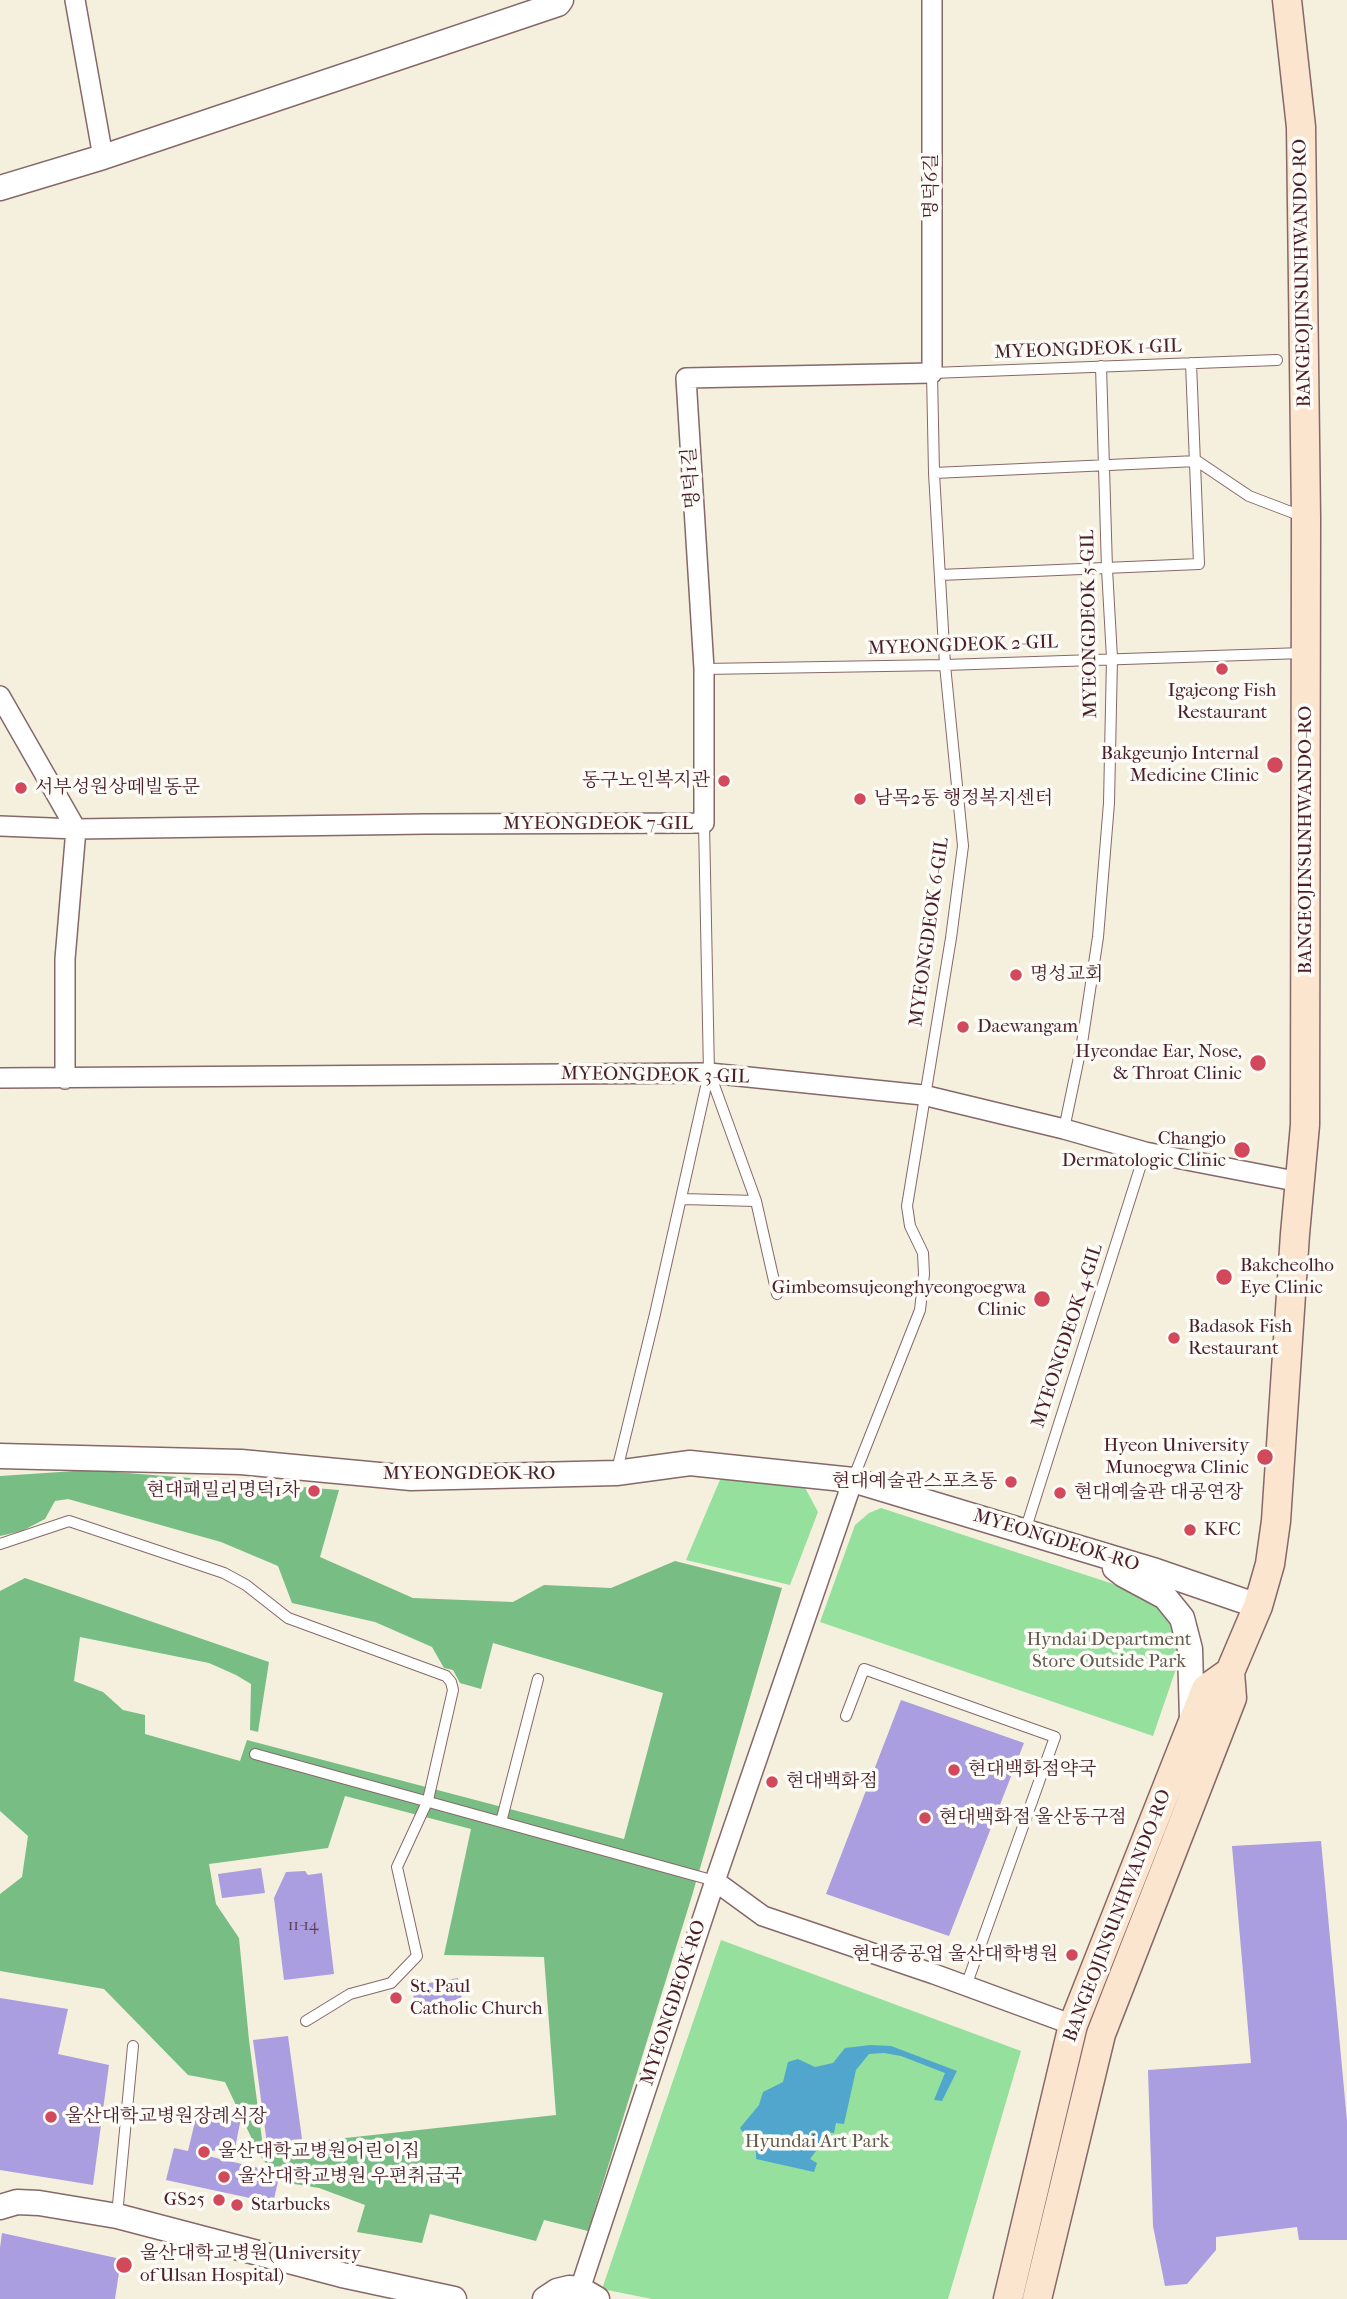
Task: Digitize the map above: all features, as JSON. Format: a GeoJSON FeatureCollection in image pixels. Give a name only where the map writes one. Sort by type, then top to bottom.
{"type":"FeatureCollection","features":[{"type":"Feature","properties":{"kind":"main road","name":"BANGEOJINSUNHWANDO-RO"},"geometry":{"type":"LineString","coordinates":[[1037,2299],[1101,2034],[1232,1698],[1230,1672],[1258,1606],[1270,1564],[1276,1521],[1305,1125],[1307,653],[1301,127],[1287,0]]}},
{"type":"Feature","properties":{"kind":"main road","name":"BANGEOJINSUNHWANDO-RO"},"geometry":{"type":"LineString","coordinates":[[1008,2299],[1073,2025],[1206,1689],[1230,1672]]}},
{"type":"Feature","properties":{"kind":"street"},"geometry":{"type":"LineString","coordinates":[[75,0],[103,157]]}},
{"type":"Feature","properties":{"kind":"street"},"geometry":{"type":"LineString","coordinates":[[0,188],[103,157],[558,4],[561,0]]}},
{"type":"Feature","properties":{"kind":"street","name":"명덕6길"},"geometry":{"type":"LineString","coordinates":[[932,0],[932,373]]}},
{"type":"Feature","properties":{"kind":"street","name":"명덕1길"},"geometry":{"type":"LineString","coordinates":[[704,823],[705,669],[686,378],[932,373]]}},
{"type":"Feature","properties":{"kind":"street"},"geometry":{"type":"LineString","coordinates":[[0,696],[76,829],[65,959],[65,1079]]}},
{"type":"Feature","properties":{"kind":"street","name":"MYEONGDEOK 7-GIL"},"geometry":{"type":"LineString","coordinates":[[0,826],[76,829],[704,823]]}},
{"type":"Feature","properties":{"kind":"street","name":"MYEONGDEOK 3-GIL"},"geometry":{"type":"LineString","coordinates":[[0,1078],[709,1073],[923,1095],[1064,1129],[1144,1152],[1300,1182]]}},
{"type":"Feature","properties":{"kind":"street","name":"MYEONGDEOK-RO"},"geometry":{"type":"LineString","coordinates":[[0,1456],[241,1462],[411,1478],[616,1473],[690,1464],[853,1480],[1099,1553],[1258,1606]]}},
{"type":"Feature","properties":{"kind":"street","name":"MYEONGDEOK-RO"},"geometry":{"type":"LineString","coordinates":[[588,2294],[715,1881],[853,1480]]}},
{"type":"Feature","properties":{"kind":"street"},"geometry":{"type":"LineString","coordinates":[[1099,1553],[1124,1575],[1165,1597],[1182,1618],[1190,1649],[1192,1723]]}},
{"type":"Feature","properties":{"kind":"street"},"geometry":{"type":"LineString","coordinates":[[715,1881],[763,1916],[1073,2025]]}},
{"type":"Feature","properties":{"kind":"street"},"geometry":{"type":"LineString","coordinates":[[0,2207],[17,2202],[39,2203],[117,2216],[342,2275],[454,2299]]}},
{"type":"Feature","properties":{"kind":"street"},"geometry":{"type":"LineString","coordinates":[[545,2299],[557,2291],[569,2288],[588,2294]]}},
{"type":"Feature","properties":{"kind":"lane"},"geometry":{"type":"LineString","coordinates":[[1191,363],[1277,360]]}},
{"type":"Feature","properties":{"kind":"lane","name":"MYEONGDEOK 1-GIL"},"geometry":{"type":"LineString","coordinates":[[932,373],[1191,363],[1199,564],[1107,569]]}},
{"type":"Feature","properties":{"kind":"lane","name":"MYEONGDEOK 5-GIL"},"geometry":{"type":"LineString","coordinates":[[1064,1129],[1082,1043],[1098,937],[1109,803],[1112,658],[1101,366]]}},
{"type":"Feature","properties":{"kind":"lane","name":"MYEONGDEOK 6-GIL"},"geometry":{"type":"LineString","coordinates":[[853,1480],[920,1310],[925,1274],[923,1253],[910,1226],[907,1206],[923,1095],[951,938],[963,846],[944,665],[934,473],[932,373]]}},
{"type":"Feature","properties":{"kind":"lane"},"geometry":{"type":"LineString","coordinates":[[934,473],[1196,461],[1249,496],[1306,518]]}},
{"type":"Feature","properties":{"kind":"lane"},"geometry":{"type":"LineString","coordinates":[[940,575],[1107,569]]}},
{"type":"Feature","properties":{"kind":"lane","name":"MYEONGDEOK 2-GIL"},"geometry":{"type":"LineString","coordinates":[[705,669],[944,665],[1307,653]]}},
{"type":"Feature","properties":{"kind":"lane","name":"MYEONGDEOK 7-GIL"},"geometry":{"type":"LineString","coordinates":[[616,1473],[682,1199],[709,1073],[704,823]]}},
{"type":"Feature","properties":{"kind":"lane"},"geometry":{"type":"LineString","coordinates":[[709,1073],[756,1201],[777,1294]]}},
{"type":"Feature","properties":{"kind":"lane","name":"MYEONGDEOK 4-GIL"},"geometry":{"type":"LineString","coordinates":[[1024,1531],[1144,1152]]}},
{"type":"Feature","properties":{"kind":"lane"},"geometry":{"type":"LineString","coordinates":[[682,1199],[756,1201]]}},
{"type":"Feature","properties":{"kind":"lane"},"geometry":{"type":"LineString","coordinates":[[0,1544],[69,1521],[225,1573],[246,1584],[288,1618],[446,1676],[451,1682],[453,1690],[428,1800],[397,1867],[417,1956],[391,1983],[350,1994],[306,2021]]}},
{"type":"Feature","properties":{"kind":"lane"},"geometry":{"type":"LineString","coordinates":[[846,1716],[864,1669],[1055,1737],[966,1986]]}},
{"type":"Feature","properties":{"kind":"lane"},"geometry":{"type":"LineString","coordinates":[[501,1822],[538,1679]]}},
{"type":"Feature","properties":{"kind":"lane"},"geometry":{"type":"LineString","coordinates":[[255,1754],[715,1881]]}},
{"type":"Feature","properties":{"kind":"lane"},"geometry":{"type":"LineString","coordinates":[[117,2216],[133,2046]]}},
{"type":"Feature","properties":{"kind":"green space"},"geometry":{"type":"Polygon","coordinates":[[[90,1470],[339,1490],[320,1557],[413,1598],[513,1602],[544,1585],[611,1588],[675,1561],[782,1588],[691,1899],[588,2231],[544,2220],[536,2241],[430,2214],[422,2243],[357,2232],[365,2205],[319,2188],[282,2182],[260,2156],[225,2082],[188,2075],[104,1989],[0,1971],[0,1894],[22,1877],[28,1836],[0,1811],[0,1591],[25,1578],[269,1662],[258,1732],[250,1730],[251,1684],[236,1675],[209,1663],[80,1637],[74,1681],[103,1692],[123,1710],[145,1715],[145,1734],[240,1761],[247,1740],[624,1839],[663,1693],[493,1643],[481,1689],[460,1683],[453,1670],[444,1668],[432,1647],[375,1622],[292,1603],[278,1566],[221,1542],[68,1499],[55,1501],[45,1519],[22,1531],[0,1536],[0,1476],[90,1470]],[[345,1796],[328,1848],[209,1864],[216,1904],[239,1938],[263,2147],[556,2115],[544,1957],[444,1955],[471,1829],[345,1796]]]}},
{"type":"Feature","properties":{"kind":"green space"},"geometry":{"type":"Polygon","coordinates":[[[722,1475],[802,1482],[818,1512],[790,1585],[686,1560],[722,1475]]]}},
{"type":"Feature","properties":{"kind":"green space","name":"Hyndai Department Store Outside Park"},"geometry":{"type":"Polygon","coordinates":[[[881,1508],[1156,1598],[1168,1613],[1178,1637],[1177,1666],[1153,1736],[820,1622],[855,1525],[869,1513],[881,1508]]]}},
{"type":"Feature","properties":{"kind":"green space","name":"Hyundai Art Park"},"geometry":{"type":"Polygon","coordinates":[[[721,1940],[1021,2051],[948,2299],[652,2299],[602,2289],[721,1940]]]}},
{"type":"Feature","properties":{"kind":"water"},"geometry":{"type":"Polygon","coordinates":[[[891,2046],[957,2071],[942,2101],[934,2100],[945,2073],[901,2056],[869,2054],[856,2070],[844,2124],[836,2123],[834,2133],[828,2132],[824,2148],[819,2147],[810,2159],[817,2163],[814,2172],[756,2159],[756,2152],[740,2128],[759,2105],[763,2092],[783,2082],[788,2062],[798,2059],[815,2067],[833,2063],[845,2048],[891,2046]]]}},
{"type":"Feature","properties":{"kind":"building","name":"현대백화점 울산동구점"},"geometry":{"type":"Polygon","coordinates":[[[901,1700],[1024,1743],[949,1936],[826,1894],[901,1700]]]}},
{"type":"Feature","properties":{"kind":"building"},"geometry":{"type":"Polygon","coordinates":[[[1321,1841],[1347,2121],[1347,2240],[1299,2240],[1297,2227],[1216,2237],[1216,2250],[1187,2284],[1165,2286],[1153,2226],[1148,2070],[1251,2063],[1232,1846],[1321,1841]]]}},
{"type":"Feature","properties":{"kind":"building"},"geometry":{"type":"Polygon","coordinates":[[[261,1868],[265,1893],[222,1898],[218,1874],[261,1868]]]}},
{"type":"Feature","properties":{"kind":"building"},"geometry":{"type":"Polygon","coordinates":[[[305,1871],[308,1875],[322,1873],[334,1974],[284,1980],[274,1898],[286,1872],[305,1871]]]}},
{"type":"Feature","properties":{"kind":"building"},"geometry":{"type":"Polygon","coordinates":[[[458,1978],[462,1999],[415,2006],[412,1986],[458,1978]]]}},
{"type":"Feature","properties":{"kind":"building","name":"울산대학교병원장례식장"},"geometry":{"type":"Polygon","coordinates":[[[0,1998],[68,2009],[58,2054],[109,2065],[93,2185],[0,2170],[0,1998]]]}},
{"type":"Feature","properties":{"kind":"building"},"geometry":{"type":"Polygon","coordinates":[[[288,2036],[302,2139],[267,2144],[253,2040],[288,2036]]]}},
{"type":"Feature","properties":{"kind":"building","name":"울산대학교병원어린이집"},"geometry":{"type":"Polygon","coordinates":[[[198,2109],[241,2118],[235,2148],[195,2153],[280,2173],[273,2203],[166,2180],[174,2148],[188,2151],[198,2109]]]}},
{"type":"Feature","properties":{"kind":"building"},"geometry":{"type":"Polygon","coordinates":[[[2,2233],[121,2259],[115,2299],[0,2299],[2,2233]]]}},
{"type":"Feature","properties":{"kind":"place","name":"Igajeong Fish Restaurant"},"geometry":{"type":"Point","coordinates":[1222,669]}},
{"type":"Feature","properties":{"kind":"place","name":"Bakgeunjo Internal Medicine Clinic"},"geometry":{"type":"Point","coordinates":[1275,765]}},
{"type":"Feature","properties":{"kind":"place","name":"동구노인복지관"},"geometry":{"type":"Point","coordinates":[724,781]}},
{"type":"Feature","properties":{"kind":"place","name":"서부성원상떼빌동문"},"geometry":{"type":"Point","coordinates":[21,788]}},
{"type":"Feature","properties":{"kind":"place","name":"남목2동 행정복지센터"},"geometry":{"type":"Point","coordinates":[860,799]}},
{"type":"Feature","properties":{"kind":"place","name":"명성교회"},"geometry":{"type":"Point","coordinates":[1016,975]}},
{"type":"Feature","properties":{"kind":"place","name":"Daewangam"},"geometry":{"type":"Point","coordinates":[963,1027]}},
{"type":"Feature","properties":{"kind":"place","name":"Hyeondae Ear, Nose, & Throat Clinic"},"geometry":{"type":"Point","coordinates":[1258,1063]}},
{"type":"Feature","properties":{"kind":"place","name":"Changjo Dermatologic Clinic"},"geometry":{"type":"Point","coordinates":[1242,1150]}},
{"type":"Feature","properties":{"kind":"place","name":"Bakcheolho Eye Clinic"},"geometry":{"type":"Point","coordinates":[1224,1277]}},
{"type":"Feature","properties":{"kind":"place","name":"Gimbeomsujeonghyeongoegwa Clinic"},"geometry":{"type":"Point","coordinates":[1042,1299]}},
{"type":"Feature","properties":{"kind":"place","name":"Badasok Fish Restaurant"},"geometry":{"type":"Point","coordinates":[1174,1338]}},
{"type":"Feature","properties":{"kind":"place","name":"Hyeon University Munoegwa Clinic"},"geometry":{"type":"Point","coordinates":[1265,1457]}},
{"type":"Feature","properties":{"kind":"place","name":"현대예술관스포츠동"},"geometry":{"type":"Point","coordinates":[1011,1482]}},
{"type":"Feature","properties":{"kind":"place","name":"현대패밀리명덕1차"},"geometry":{"type":"Point","coordinates":[314,1491]}},
{"type":"Feature","properties":{"kind":"place","name":"현대예술관 대공연장"},"geometry":{"type":"Point","coordinates":[1060,1493]}},
{"type":"Feature","properties":{"kind":"place","name":"KFC"},"geometry":{"type":"Point","coordinates":[1190,1530]}},
{"type":"Feature","properties":{"kind":"place","name":"현대백화점약국"},"geometry":{"type":"Point","coordinates":[954,1770]}},
{"type":"Feature","properties":{"kind":"place","name":"현대백화점"},"geometry":{"type":"Point","coordinates":[772,1782]}},
{"type":"Feature","properties":{"kind":"place","name":"현대백화점 울산동구점"},"geometry":{"type":"Point","coordinates":[925,1818]}},
{"type":"Feature","properties":{"kind":"place","name":"현대중공업 울산대학병원"},"geometry":{"type":"Point","coordinates":[1072,1955]}},
{"type":"Feature","properties":{"kind":"place","name":"St. Paul Catholic Church"},"geometry":{"type":"Point","coordinates":[396,1998]}},
{"type":"Feature","properties":{"kind":"place","name":"울산대학교병원장례식장"},"geometry":{"type":"Point","coordinates":[51,2117]}},
{"type":"Feature","properties":{"kind":"place","name":"울산대학교병원어린이집"},"geometry":{"type":"Point","coordinates":[204,2152]}},
{"type":"Feature","properties":{"kind":"place","name":"울산대학교병원 우편취급국"},"geometry":{"type":"Point","coordinates":[224,2177]}},
{"type":"Feature","properties":{"kind":"place","name":"GS25"},"geometry":{"type":"Point","coordinates":[219,2200]}},
{"type":"Feature","properties":{"kind":"place","name":"Starbucks"},"geometry":{"type":"Point","coordinates":[237,2205]}},
{"type":"Feature","properties":{"kind":"place","name":"울산대학교병원(University of Ulsan Hospital)"},"geometry":{"type":"Point","coordinates":[124,2265]}}]}
